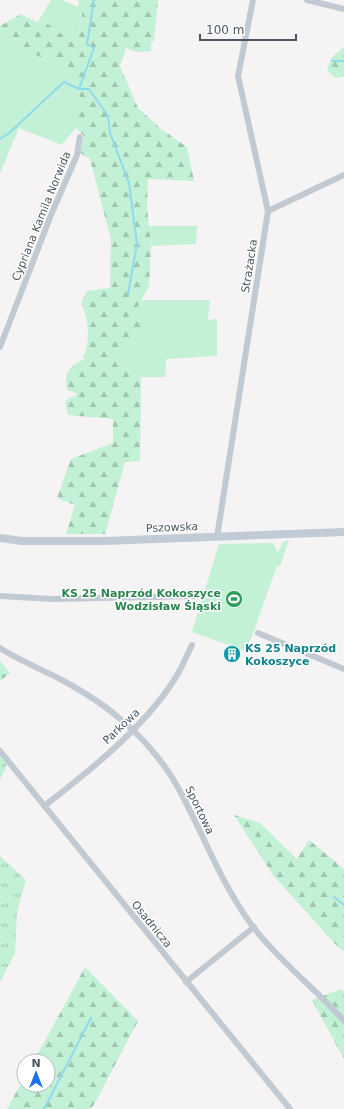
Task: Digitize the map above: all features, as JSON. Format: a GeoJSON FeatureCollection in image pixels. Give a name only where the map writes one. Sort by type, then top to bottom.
{"type":"FeatureCollection","features":[{"type":"Feature","properties":{"kind":"main road","name":"Pszowska"},"geometry":{"type":"LineString","coordinates":[[0,538],[22,541],[103,541],[344,532]]}},
{"type":"Feature","properties":{"kind":"street","name":"Strażacka"},"geometry":{"type":"LineString","coordinates":[[217,537],[268,212],[238,76],[253,0]]}},
{"type":"Feature","properties":{"kind":"street"},"geometry":{"type":"LineString","coordinates":[[307,0],[344,9]]}},
{"type":"Feature","properties":{"kind":"street","name":"Cypriana Kamila Norwida"},"geometry":{"type":"LineString","coordinates":[[0,347],[51,215],[74,162],[80,137]]}},
{"type":"Feature","properties":{"kind":"street"},"geometry":{"type":"LineString","coordinates":[[268,212],[344,175]]}},
{"type":"Feature","properties":{"kind":"street"},"geometry":{"type":"LineString","coordinates":[[0,596],[52,599],[201,596]]}},
{"type":"Feature","properties":{"kind":"street"},"geometry":{"type":"LineString","coordinates":[[258,633],[344,669]]}},
{"type":"Feature","properties":{"kind":"street","name":"Parkowa"},"geometry":{"type":"LineString","coordinates":[[44,806],[133,731],[158,702],[180,670],[192,645]]}},
{"type":"Feature","properties":{"kind":"street","name":"Sportowa"},"geometry":{"type":"LineString","coordinates":[[0,648],[17,660],[61,679],[88,695],[120,718],[133,731],[159,761],[182,794],[215,865],[254,928],[344,1021]]}},
{"type":"Feature","properties":{"kind":"street","name":"Osadnicza"},"geometry":{"type":"LineString","coordinates":[[0,751],[290,1109]]}},
{"type":"Feature","properties":{"kind":"street"},"geometry":{"type":"LineString","coordinates":[[186,982],[254,928]]}},
{"type":"Feature","properties":{"kind":"green space"},"geometry":{"type":"Polygon","coordinates":[[[51,0],[62,0],[78,7],[79,0],[85,0],[76,45],[40,18],[51,0]]]}},
{"type":"Feature","properties":{"kind":"green space"},"geometry":{"type":"Polygon","coordinates":[[[85,0],[158,0],[154,41],[151,42],[151,51],[136,52],[126,48],[120,66],[138,108],[161,129],[187,147],[194,181],[148,179],[147,207],[151,246],[149,286],[133,315],[142,318],[147,327],[144,338],[124,349],[123,358],[129,374],[141,377],[140,461],[125,462],[105,534],[66,534],[75,505],[57,498],[71,459],[113,443],[113,419],[68,415],[65,401],[78,394],[67,390],[66,380],[68,372],[71,368],[83,360],[87,345],[88,332],[86,318],[81,303],[87,291],[110,288],[111,240],[90,159],[80,153],[84,136],[75,127],[80,96],[69,74],[0,34],[0,26],[21,14],[38,23],[40,18],[76,45],[85,0]]]}},
{"type":"Feature","properties":{"kind":"green space"},"geometry":{"type":"Polygon","coordinates":[[[0,34],[69,74],[80,96],[77,126],[62,145],[19,128],[0,173],[0,34]]]}},
{"type":"Feature","properties":{"kind":"green space"},"geometry":{"type":"Polygon","coordinates":[[[344,47],[344,76],[336,78],[327,71],[331,58],[344,47]]]}},
{"type":"Feature","properties":{"kind":"green space"},"geometry":{"type":"Polygon","coordinates":[[[149,226],[197,226],[196,244],[151,246],[149,226]]]}},
{"type":"Feature","properties":{"kind":"green space"},"geometry":{"type":"Polygon","coordinates":[[[141,300],[210,300],[208,320],[217,319],[217,356],[166,359],[165,377],[141,377],[129,374],[123,359],[124,349],[144,338],[147,327],[133,315],[141,300]]]}},
{"type":"Feature","properties":{"kind":"green space","name":"KS 25 Naprzód Kokoszyce Wodzisław Śląski"},"geometry":{"type":"Polygon","coordinates":[[[289,540],[280,566],[277,566],[252,636],[245,651],[192,632],[219,544],[273,543],[278,552],[283,542],[289,540]]]}},
{"type":"Feature","properties":{"kind":"green space"},"geometry":{"type":"Polygon","coordinates":[[[0,661],[10,673],[0,681],[0,661]]]}},
{"type":"Feature","properties":{"kind":"green space"},"geometry":{"type":"Polygon","coordinates":[[[0,752],[8,762],[0,780],[0,752]]]}},
{"type":"Feature","properties":{"kind":"green space"},"geometry":{"type":"Polygon","coordinates":[[[234,815],[260,823],[297,859],[309,840],[344,869],[344,952],[273,875],[234,815]]]}},
{"type":"Feature","properties":{"kind":"green space"},"geometry":{"type":"Polygon","coordinates":[[[0,856],[26,880],[17,912],[15,953],[0,982],[0,856]]]}},
{"type":"Feature","properties":{"kind":"green space"},"geometry":{"type":"Polygon","coordinates":[[[85,967],[138,1021],[91,1109],[7,1109],[16,1093],[56,1093],[56,1053],[38,1053],[85,967]]]}},
{"type":"Feature","properties":{"kind":"green space"},"geometry":{"type":"Polygon","coordinates":[[[341,989],[344,992],[344,1059],[312,1000],[341,989]]]}},
{"type":"Feature","properties":{"kind":"waterway"},"geometry":{"type":"LineString","coordinates":[[79,89],[94,48],[87,44],[94,0]]}},
{"type":"Feature","properties":{"kind":"waterway"},"geometry":{"type":"LineString","coordinates":[[332,61],[344,61]]}},
{"type":"Feature","properties":{"kind":"waterway"},"geometry":{"type":"LineString","coordinates":[[0,139],[8,134],[64,82],[79,89],[89,89],[108,116],[110,133],[129,183],[137,244],[128,294]]}},
{"type":"Feature","properties":{"kind":"waterway"},"geometry":{"type":"LineString","coordinates":[[334,897],[344,905]]}},
{"type":"Feature","properties":{"kind":"waterway"},"geometry":{"type":"LineString","coordinates":[[44,1109],[91,1018]]}},
{"type":"Feature","properties":{"kind":"place","name":"KS 25 Naprzód Kokoszyce Wodzisław Śląski"},"geometry":{"type":"Point","coordinates":[234,599]}},
{"type":"Feature","properties":{"kind":"place","name":"KS 25 Naprzód Kokoszyce"},"geometry":{"type":"Point","coordinates":[232,654]}}]}
